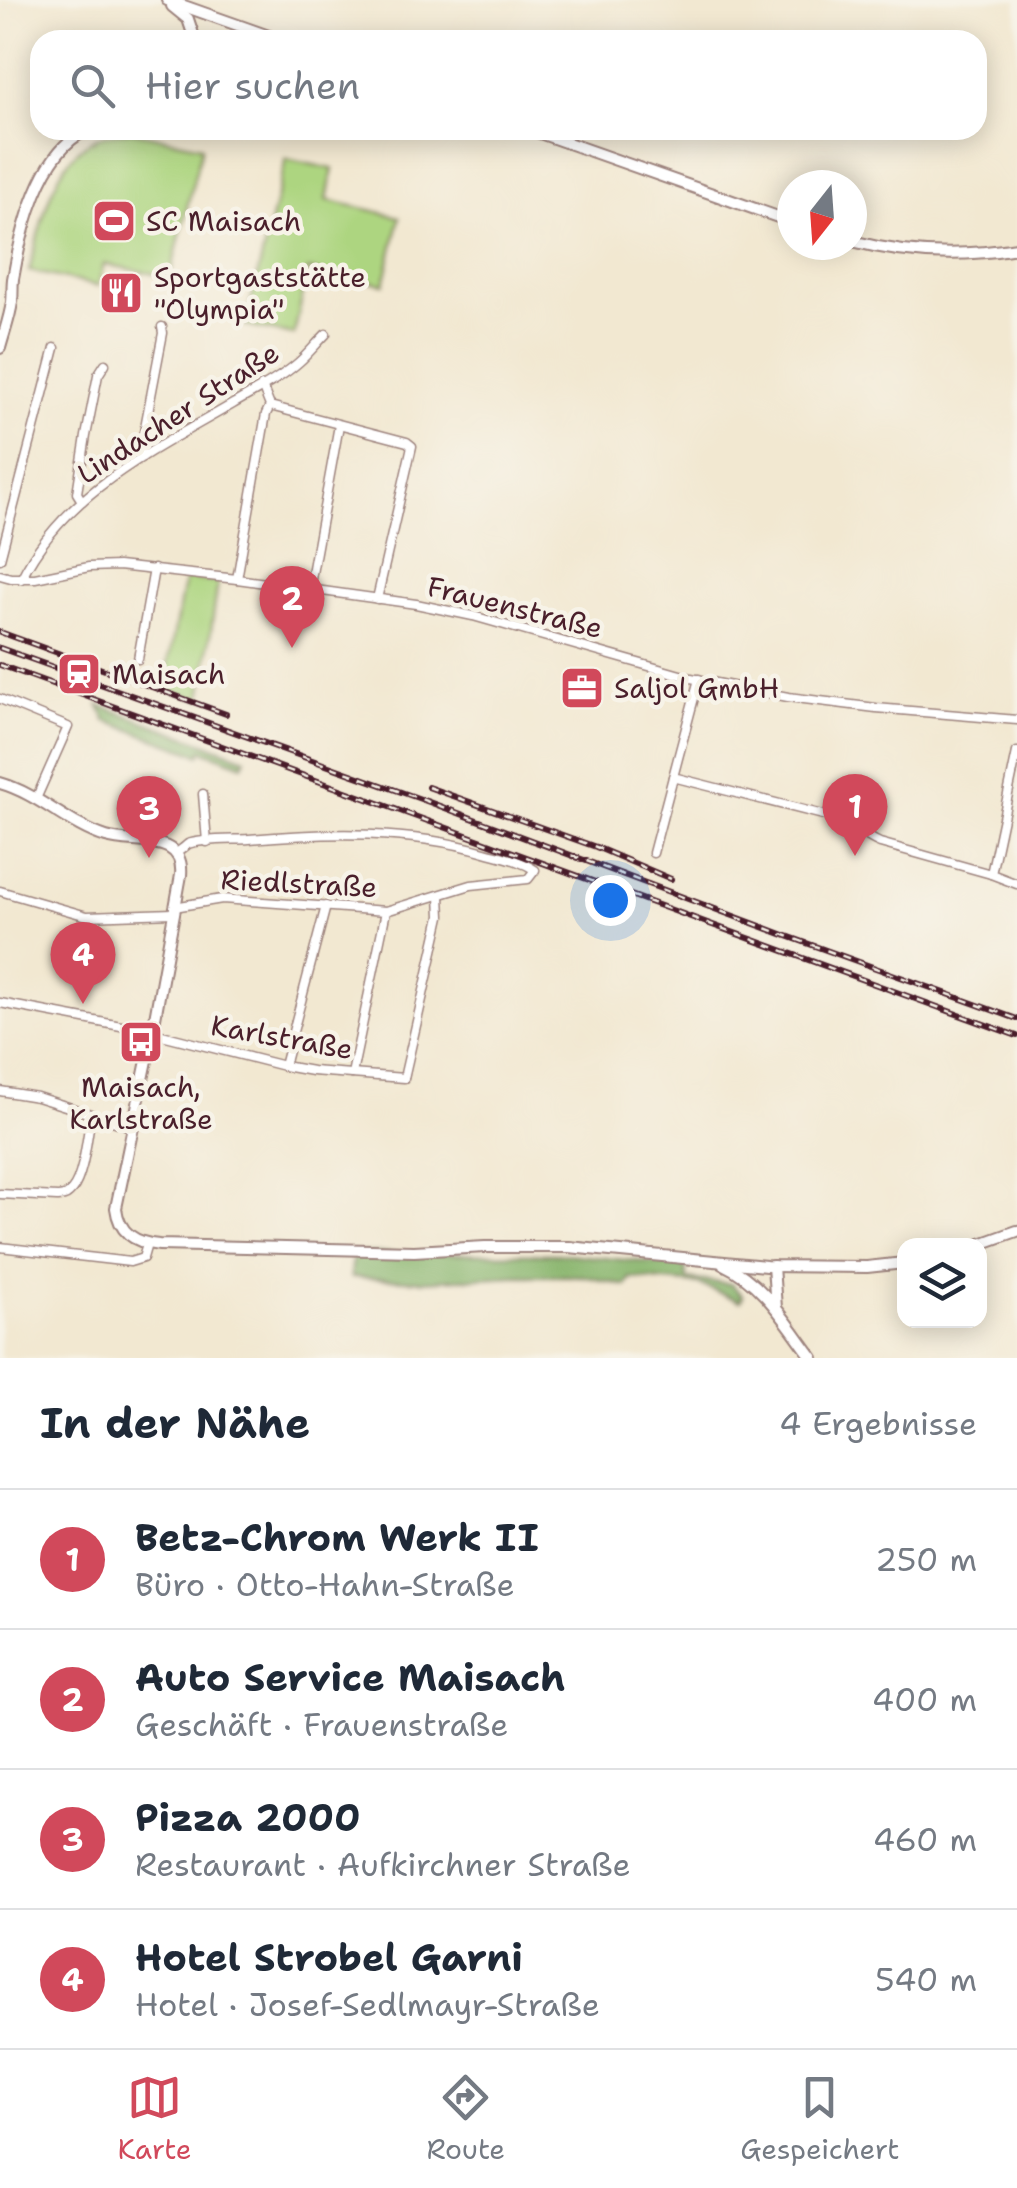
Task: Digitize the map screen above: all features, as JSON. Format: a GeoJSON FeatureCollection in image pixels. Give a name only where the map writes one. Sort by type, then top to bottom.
{"type":"FeatureCollection","features":[{"type":"Feature","properties":{"kind":"street"},"geometry":{"type":"LineString","coordinates":[[165,0],[252,30]]}},
{"type":"Feature","properties":{"kind":"street"},"geometry":{"type":"LineString","coordinates":[[165,0],[188,19],[192,30]]}},
{"type":"Feature","properties":{"kind":"street"},"geometry":{"type":"LineString","coordinates":[[200,30],[206,14]]}},
{"type":"Feature","properties":{"kind":"street"},"geometry":{"type":"LineString","coordinates":[[0,348],[6,302],[37,188],[56,155],[71,140]]}},
{"type":"Feature","properties":{"kind":"street"},"geometry":{"type":"LineString","coordinates":[[559,140],[777,217]]}},
{"type":"Feature","properties":{"kind":"street"},"geometry":{"type":"LineString","coordinates":[[867,245],[945,254],[1017,248]]}},
{"type":"Feature","properties":{"kind":"street"},"geometry":{"type":"LineString","coordinates":[[142,457],[162,326]]}},
{"type":"Feature","properties":{"kind":"street","name":"Lindacher Straße"},"geometry":{"type":"LineString","coordinates":[[21,579],[53,528],[109,479],[297,364],[326,334]]}},
{"type":"Feature","properties":{"kind":"street"},"geometry":{"type":"LineString","coordinates":[[0,559],[56,348]]}},
{"type":"Feature","properties":{"kind":"street"},"geometry":{"type":"LineString","coordinates":[[82,502],[77,493],[98,375],[105,364]]}},
{"type":"Feature","properties":{"kind":"street"},"geometry":{"type":"LineString","coordinates":[[237,579],[270,406],[262,386]]}},
{"type":"Feature","properties":{"kind":"street"},"geometry":{"type":"LineString","coordinates":[[270,406],[412,446],[377,599]]}},
{"type":"Feature","properties":{"kind":"street"},"geometry":{"type":"LineString","coordinates":[[309,590],[339,425]]}},
{"type":"Feature","properties":{"kind":"street","name":"Frauenstraße"},"geometry":{"type":"LineString","coordinates":[[0,575],[21,579],[112,566],[416,604],[473,616],[699,679],[798,698],[1017,720]]}},
{"type":"Feature","properties":{"kind":"street"},"geometry":{"type":"LineString","coordinates":[[138,658],[154,569]]}},
{"type":"Feature","properties":{"kind":"street"},"geometry":{"type":"LineString","coordinates":[[653,853],[699,679]]}},
{"type":"Feature","properties":{"kind":"street"},"geometry":{"type":"LineString","coordinates":[[0,700],[68,728],[36,799]]}},
{"type":"Feature","properties":{"kind":"street"},"geometry":{"type":"LineString","coordinates":[[990,874],[1017,752]]}},
{"type":"Feature","properties":{"kind":"street"},"geometry":{"type":"LineString","coordinates":[[674,777],[842,820],[854,825],[865,837],[1017,884]]}},
{"type":"Feature","properties":{"kind":"street"},"geometry":{"type":"LineString","coordinates":[[0,783],[97,834],[125,842],[162,845],[176,854],[181,867],[116,1208],[122,1229],[138,1242],[414,1251],[568,1247],[769,1266],[867,1268],[897,1264]]}},
{"type":"Feature","properties":{"kind":"street"},"geometry":{"type":"LineString","coordinates":[[176,854],[188,844],[207,842],[203,794]]}},
{"type":"Feature","properties":{"kind":"street","name":"Riedlstraße"},"geometry":{"type":"LineString","coordinates":[[0,891],[87,916],[174,910],[222,899],[386,911],[471,885],[528,878],[535,870],[524,862],[428,838],[291,835],[207,842]]}},
{"type":"Feature","properties":{"kind":"street","name":"Karlstraße"},"geometry":{"type":"LineString","coordinates":[[0,1002],[284,1066],[404,1078],[441,916],[440,896]]}},
{"type":"Feature","properties":{"kind":"street"},"geometry":{"type":"LineString","coordinates":[[284,1066],[326,906]]}},
{"type":"Feature","properties":{"kind":"street"},"geometry":{"type":"LineString","coordinates":[[352,1074],[386,911]]}},
{"type":"Feature","properties":{"kind":"street"},"geometry":{"type":"LineString","coordinates":[[0,1091],[37,1097],[132,1127]]}},
{"type":"Feature","properties":{"kind":"street"},"geometry":{"type":"LineString","coordinates":[[0,1194],[57,1197],[73,1190],[91,1116]]}},
{"type":"Feature","properties":{"kind":"street"},"geometry":{"type":"LineString","coordinates":[[987,1242],[1017,1231]]}},
{"type":"Feature","properties":{"kind":"street"},"geometry":{"type":"LineString","coordinates":[[0,1248],[130,1262],[143,1258],[147,1244]]}},
{"type":"Feature","properties":{"kind":"street"},"geometry":{"type":"LineString","coordinates":[[718,1262],[758,1287],[814,1358]]}},
{"type":"Feature","properties":{"kind":"street"},"geometry":{"type":"LineString","coordinates":[[758,1287],[769,1266]]}},
{"type":"Feature","properties":{"kind":"street"},"geometry":{"type":"LineString","coordinates":[[769,1266],[776,1309]]}},
{"type":"Feature","properties":{"kind":"green space","name":"SC Maisach"},"geometry":{"type":"Polygon","coordinates":[[[94,140],[173,140],[202,146],[170,277],[104,264],[98,286],[29,271],[50,195],[69,160],[94,140]]]}},
{"type":"Feature","properties":{"kind":"green space"},"geometry":{"type":"Polygon","coordinates":[[[286,159],[333,169],[327,200],[400,217],[384,284],[308,270],[294,335],[245,326],[286,159]]]}},
{"type":"Feature","properties":{"kind":"green space"},"geometry":{"type":"Polygon","coordinates":[[[185,578],[218,583],[201,699],[163,688],[185,578]]]}},
{"type":"Feature","properties":{"kind":"green space"},"geometry":{"type":"Polygon","coordinates":[[[99,705],[246,758],[243,765],[202,750],[200,755],[106,721],[99,705]]]}},
{"type":"Feature","properties":{"kind":"green space"},"geometry":{"type":"Polygon","coordinates":[[[353,1253],[567,1254],[685,1266],[687,1279],[731,1284],[743,1296],[740,1301],[698,1284],[630,1278],[626,1286],[584,1276],[422,1281],[351,1277],[353,1253]]]}},
{"type":"Feature","properties":{"kind":"railway"},"geometry":{"type":"LineString","coordinates":[[0,632],[226,714]]}},
{"type":"Feature","properties":{"kind":"railway"},"geometry":{"type":"LineString","coordinates":[[0,648],[1017,1019]]}},
{"type":"Feature","properties":{"kind":"railway"},"geometry":{"type":"LineString","coordinates":[[0,665],[1017,1036]]}},
{"type":"Feature","properties":{"kind":"railway"},"geometry":{"type":"LineString","coordinates":[[428,787],[596,847],[671,879]]}},
{"type":"Feature","properties":{"kind":"place","name":"SC Maisach"},"geometry":{"type":"Point","coordinates":[114,221]}},
{"type":"Feature","properties":{"kind":"place","name":"Sportgaststätte \"Olympia\""},"geometry":{"type":"Point","coordinates":[121,293]}},
{"type":"Feature","properties":{"kind":"place","name":"Auto Service Maisach"},"geometry":{"type":"Point","coordinates":[292,648]}},
{"type":"Feature","properties":{"kind":"place","name":"Maisach"},"geometry":{"type":"Point","coordinates":[79,674]}},
{"type":"Feature","properties":{"kind":"place","name":"Saljol GmbH"},"geometry":{"type":"Point","coordinates":[582,688]}},
{"type":"Feature","properties":{"kind":"place","name":"Betz-Chrom Werk II"},"geometry":{"type":"Point","coordinates":[855,856]}},
{"type":"Feature","properties":{"kind":"place","name":"Pizza 2000"},"geometry":{"type":"Point","coordinates":[149,858]}},
{"type":"Feature","properties":{"kind":"place","name":"Hotel Strobel Garni"},"geometry":{"type":"Point","coordinates":[83,1004]}},
{"type":"Feature","properties":{"kind":"place","name":"Maisach, Karlstraße"},"geometry":{"type":"Point","coordinates":[141,1042]}}]}
